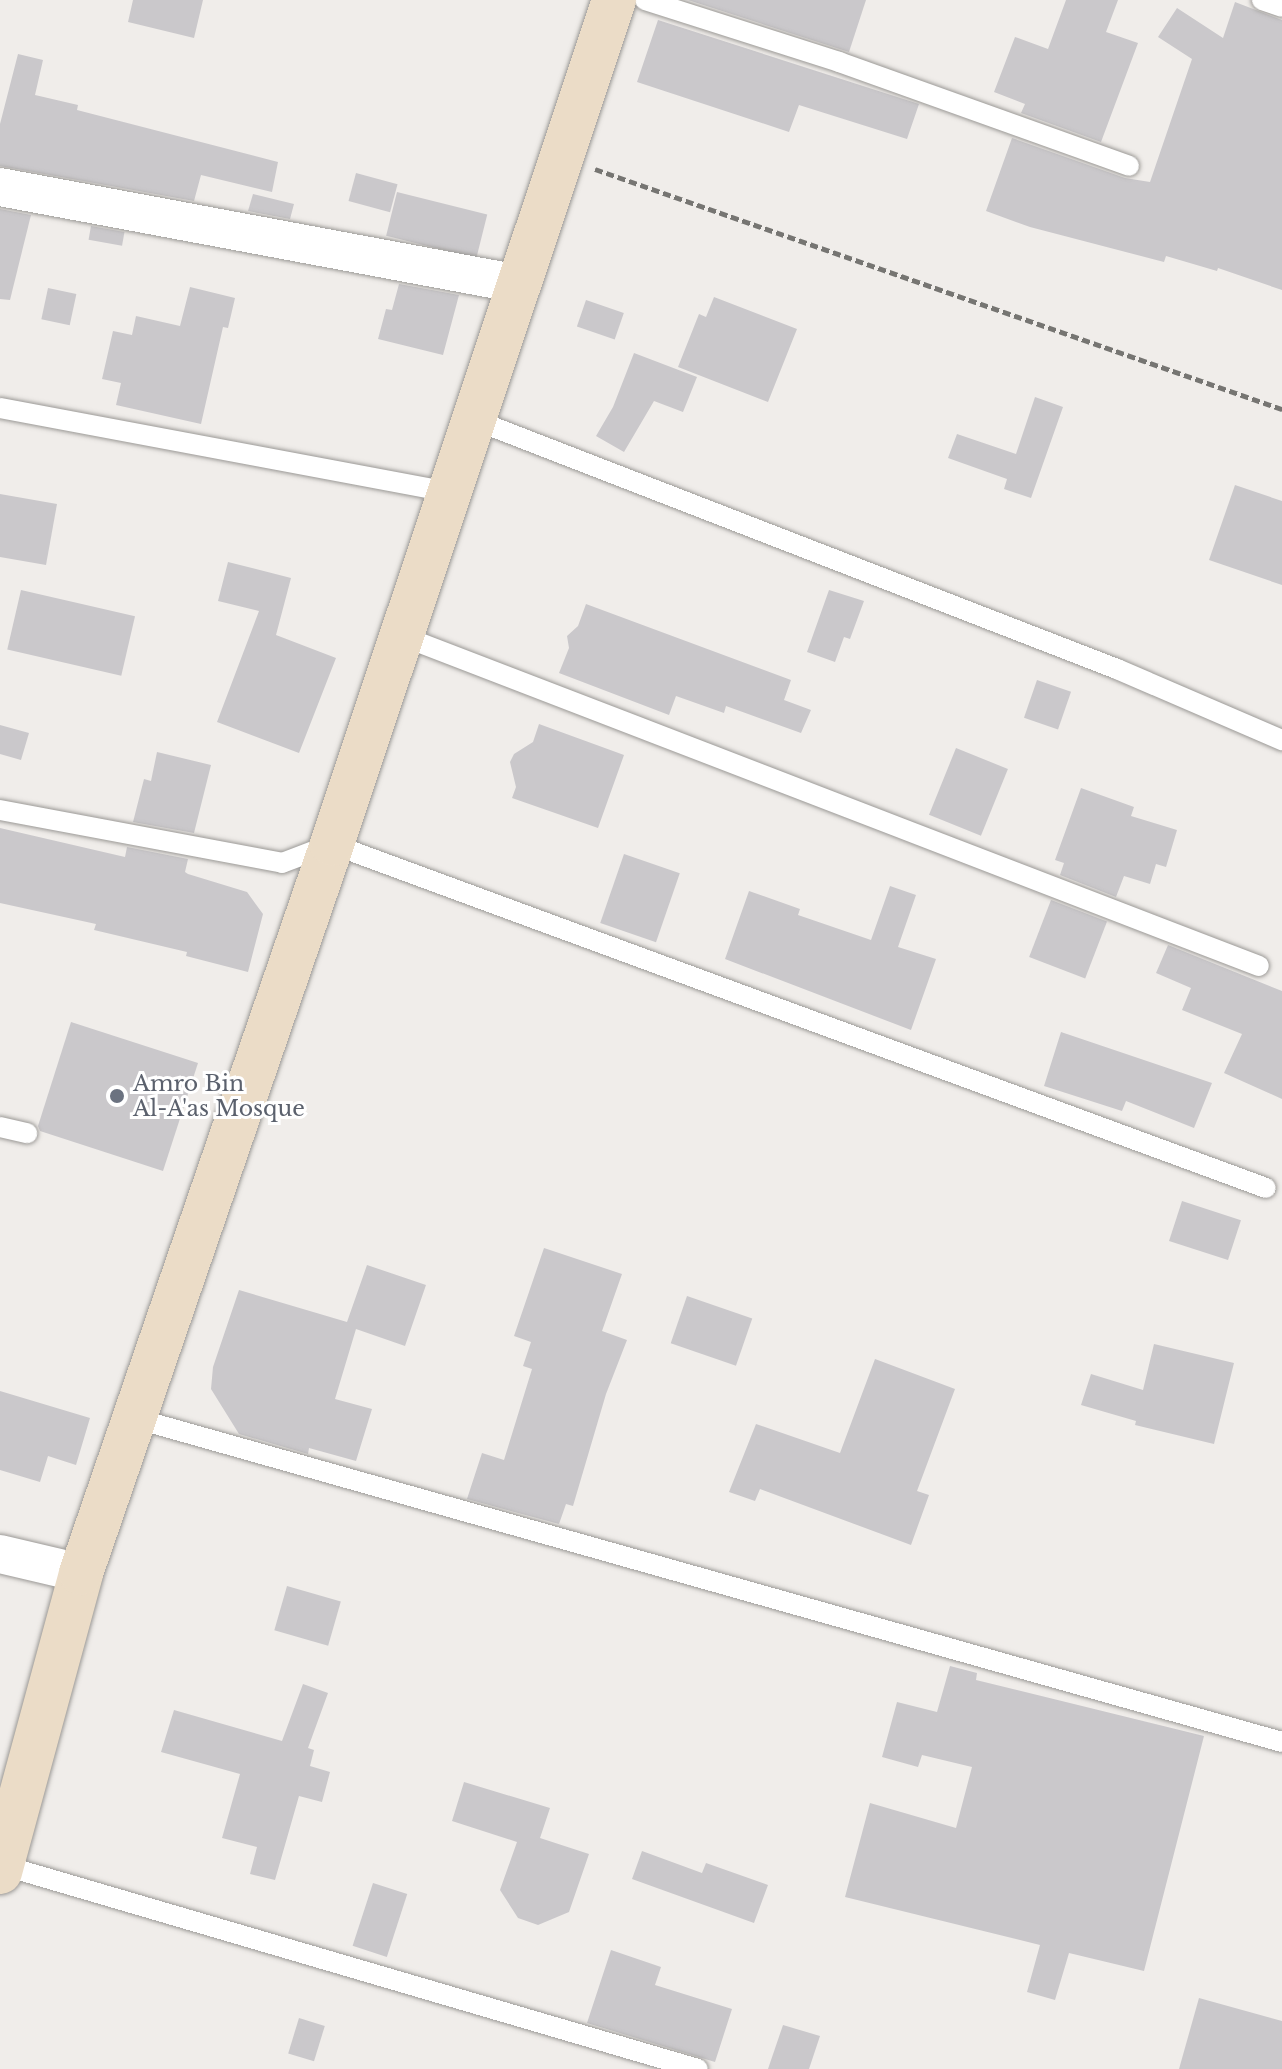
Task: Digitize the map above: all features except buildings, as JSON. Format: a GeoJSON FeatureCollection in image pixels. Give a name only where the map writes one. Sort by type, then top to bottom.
{"type":"FeatureCollection","features":[{"type":"Feature","properties":{"kind":"street"},"geometry":{"type":"LineString","coordinates":[[1,1868],[81,1573],[332,844],[564,158],[614,0]]}},
{"type":"Feature","properties":{"kind":"street"},"geometry":{"type":"LineString","coordinates":[[0,187],[519,284]]}},
{"type":"Feature","properties":{"kind":"street"},"geometry":{"type":"LineString","coordinates":[[0,1554],[81,1573]]}},
{"type":"Feature","properties":{"kind":"lane"},"geometry":{"type":"LineString","coordinates":[[645,0],[839,62],[1129,166]]}},
{"type":"Feature","properties":{"kind":"lane"},"geometry":{"type":"LineString","coordinates":[[1262,0],[1282,7]]}},
{"type":"Feature","properties":{"kind":"lane"},"geometry":{"type":"LineString","coordinates":[[0,408],[450,492]]}},
{"type":"Feature","properties":{"kind":"lane"},"geometry":{"type":"LineString","coordinates":[[475,420],[1103,663],[1282,740]]}},
{"type":"Feature","properties":{"kind":"lane"},"geometry":{"type":"LineString","coordinates":[[402,636],[1259,966]]}},
{"type":"Feature","properties":{"kind":"lane"},"geometry":{"type":"LineString","coordinates":[[0,810],[282,863],[332,844],[1266,1188]]}},
{"type":"Feature","properties":{"kind":"lane"},"geometry":{"type":"LineString","coordinates":[[0,1127],[27,1133]]}},
{"type":"Feature","properties":{"kind":"lane"},"geometry":{"type":"LineString","coordinates":[[134,1418],[1282,1742]]}},
{"type":"Feature","properties":{"kind":"lane"},"geometry":{"type":"LineString","coordinates":[[1,1868],[698,2069]]}},
{"type":"Feature","properties":{"kind":"path"},"geometry":{"type":"LineString","coordinates":[[564,158],[1282,409]]}},
{"type":"Feature","properties":{"kind":"place","name":"Amro Bin Al-A'as Mosque"},"geometry":{"type":"Point","coordinates":[117,1096]}}]}
